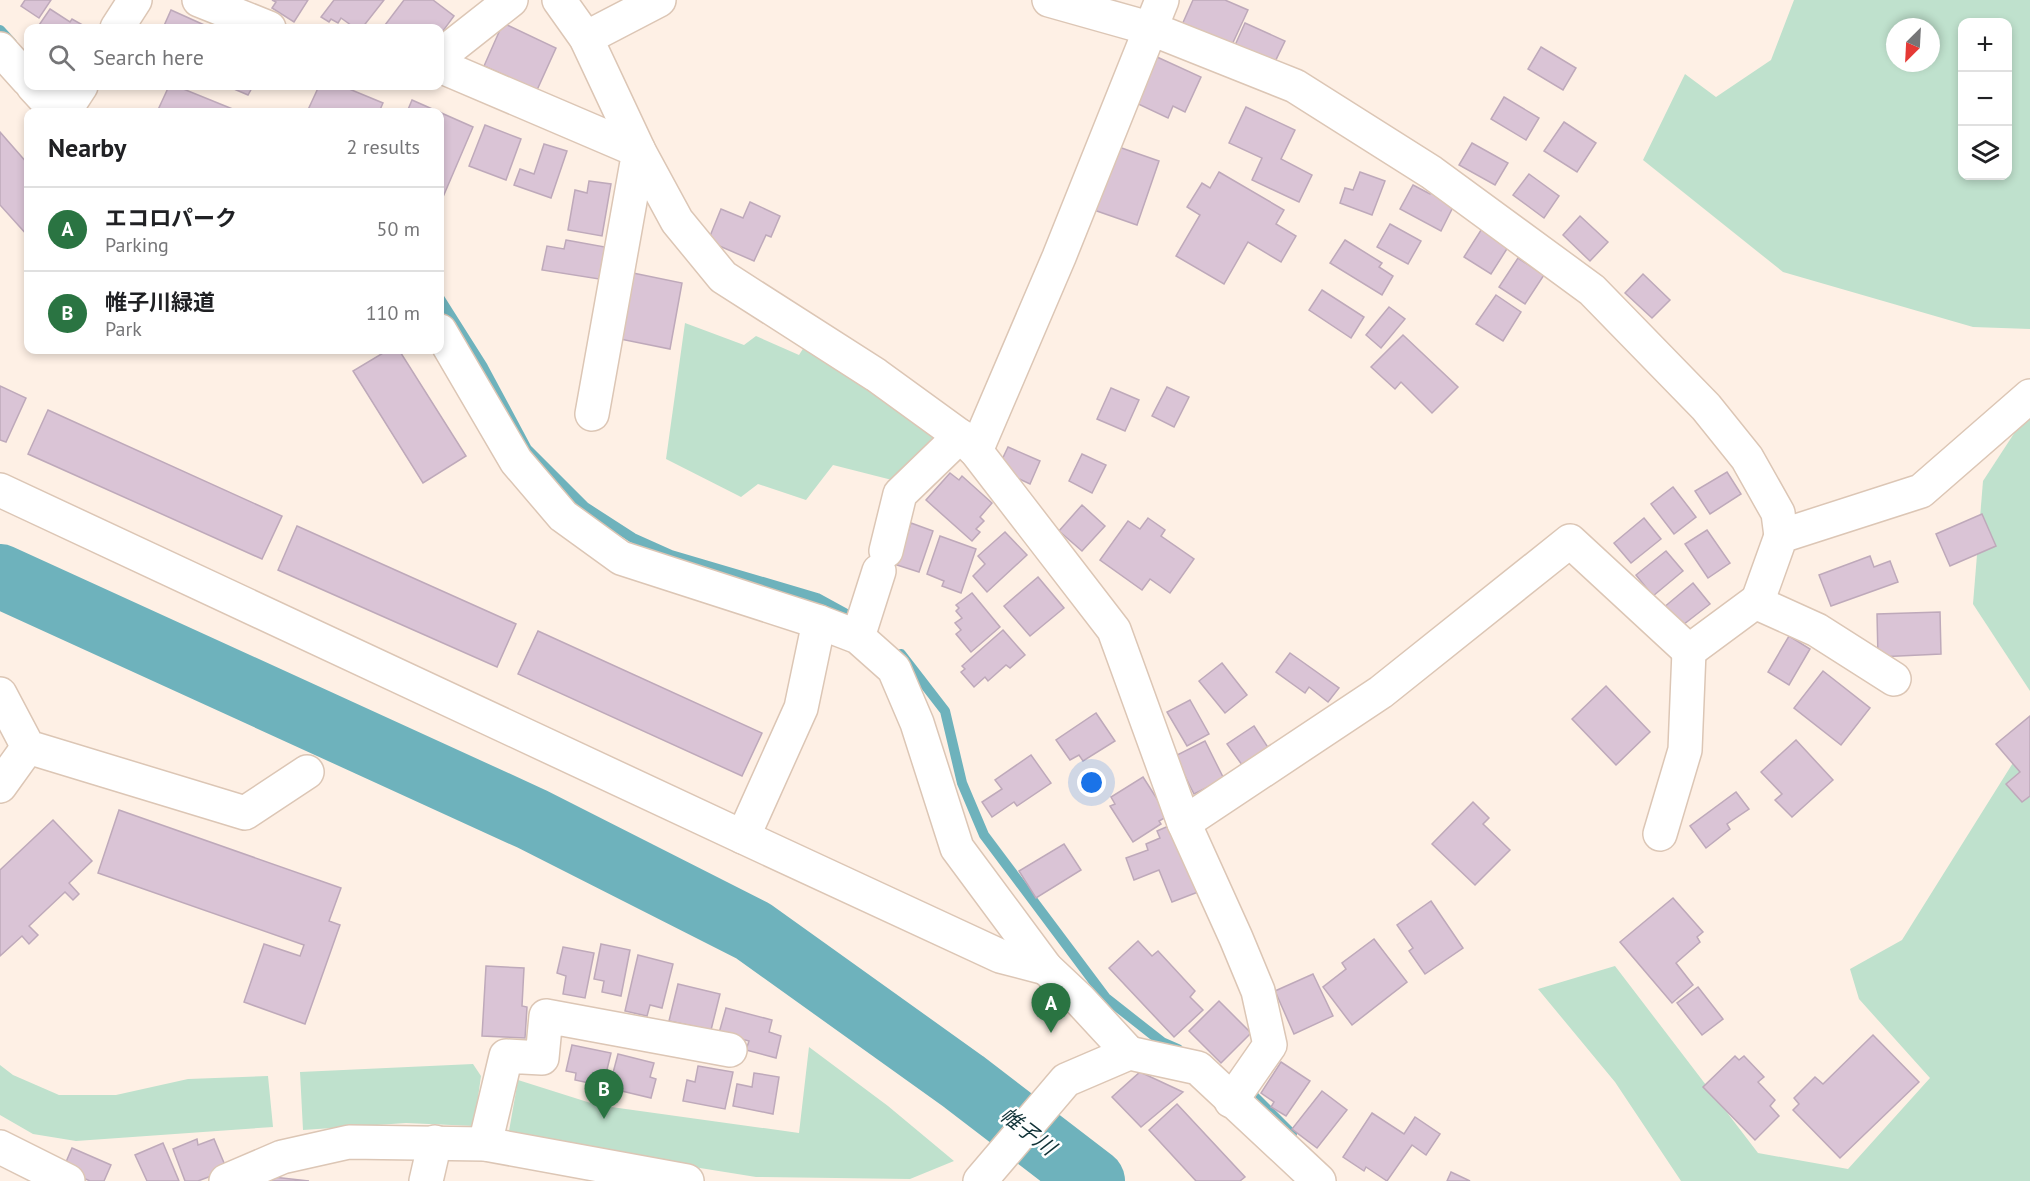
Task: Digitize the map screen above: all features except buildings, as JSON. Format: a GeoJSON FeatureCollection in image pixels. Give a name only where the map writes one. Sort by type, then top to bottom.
{"type":"FeatureCollection","features":[{"type":"Feature","properties":{"kind":"street"},"geometry":{"type":"LineString","coordinates":[[120,24],[135,0]]}},
{"type":"Feature","properties":{"kind":"street"},"geometry":{"type":"LineString","coordinates":[[199,0],[259,24]]}},
{"type":"Feature","properties":{"kind":"street"},"geometry":{"type":"LineString","coordinates":[[444,53],[511,0]]}},
{"type":"Feature","properties":{"kind":"street"},"geometry":{"type":"LineString","coordinates":[[559,0],[586,38],[639,151],[677,221],[723,277],[876,375],[968,444],[1114,630],[1184,823],[1258,991],[1270,1045],[1231,1101]]}},
{"type":"Feature","properties":{"kind":"street"},"geometry":{"type":"LineString","coordinates":[[586,38],[659,0]]}},
{"type":"Feature","properties":{"kind":"street"},"geometry":{"type":"LineString","coordinates":[[1049,0],[1157,14],[1295,86],[1431,172],[1592,290],[1707,407],[1747,458],[1778,513],[1781,536],[1758,600],[1689,651]]}},
{"type":"Feature","properties":{"kind":"street"},"geometry":{"type":"LineString","coordinates":[[858,637],[883,561],[900,494],[968,444],[1059,257],[1157,14]]}},
{"type":"Feature","properties":{"kind":"street"},"geometry":{"type":"LineString","coordinates":[[0,49],[24,76]]}},
{"type":"Feature","properties":{"kind":"street"},"geometry":{"type":"LineString","coordinates":[[444,68],[639,151]]}},
{"type":"Feature","properties":{"kind":"street"},"geometry":{"type":"LineString","coordinates":[[37,90],[53,108]]}},
{"type":"Feature","properties":{"kind":"street"},"geometry":{"type":"LineString","coordinates":[[67,108],[78,90]]}},
{"type":"Feature","properties":{"kind":"street"},"geometry":{"type":"LineString","coordinates":[[592,414],[639,151]]}},
{"type":"Feature","properties":{"kind":"street"},"geometry":{"type":"LineString","coordinates":[[444,338],[516,461],[563,516],[621,558],[819,622],[858,637],[894,669],[917,723],[957,848],[1046,968],[1079,999],[1129,1053],[1198,1068],[1319,1181]]}},
{"type":"Feature","properties":{"kind":"street"},"geometry":{"type":"LineString","coordinates":[[1781,536],[1921,491],[2030,396]]}},
{"type":"Feature","properties":{"kind":"street"},"geometry":{"type":"LineString","coordinates":[[0,490],[1000,956],[1046,968]]}},
{"type":"Feature","properties":{"kind":"street"},"geometry":{"type":"LineString","coordinates":[[1184,823],[1381,692],[1570,541],[1689,651],[1685,750],[1660,834]]}},
{"type":"Feature","properties":{"kind":"street"},"geometry":{"type":"LineString","coordinates":[[1758,600],[1764,606],[1817,630],[1894,679]]}},
{"type":"Feature","properties":{"kind":"street"},"geometry":{"type":"LineString","coordinates":[[743,837],[801,708],[819,622]]}},
{"type":"Feature","properties":{"kind":"street"},"geometry":{"type":"LineString","coordinates":[[0,694],[28,747],[245,813],[307,772]]}},
{"type":"Feature","properties":{"kind":"street"},"geometry":{"type":"LineString","coordinates":[[0,786],[28,747]]}},
{"type":"Feature","properties":{"kind":"street"},"geometry":{"type":"LineString","coordinates":[[485,1144],[506,1056],[542,1058],[546,1016],[730,1050]]}},
{"type":"Feature","properties":{"kind":"street"},"geometry":{"type":"LineString","coordinates":[[986,1176],[1066,1080],[1129,1053]]}},
{"type":"Feature","properties":{"kind":"street"},"geometry":{"type":"LineString","coordinates":[[226,1181],[282,1157],[349,1142],[485,1144],[587,1172],[687,1181]]}},
{"type":"Feature","properties":{"kind":"street"},"geometry":{"type":"LineString","coordinates":[[426,1181],[435,1142]]}},
{"type":"Feature","properties":{"kind":"street"},"geometry":{"type":"LineString","coordinates":[[0,1147],[68,1181]]}},
{"type":"Feature","properties":{"kind":"green space"},"geometry":{"type":"Polygon","coordinates":[[[1794,0],[2030,0],[2030,329],[1973,327],[1783,272],[1643,160],[1685,74],[1716,97],[1771,60],[1794,0]]]}},
{"type":"Feature","properties":{"kind":"green space"},"geometry":{"type":"Polygon","coordinates":[[[685,323],[744,345],[756,336],[799,355],[806,344],[938,432],[892,480],[833,465],[806,500],[758,484],[741,497],[666,459],[685,323]]]}},
{"type":"Feature","properties":{"kind":"green space"},"geometry":{"type":"Polygon","coordinates":[[[2030,409],[2030,691],[1973,604],[1983,481],[2030,409]]]}},
{"type":"Feature","properties":{"kind":"green space"},"geometry":{"type":"Polygon","coordinates":[[[2030,730],[2030,1181],[1681,1181],[1615,1082],[1538,989],[1615,966],[1758,1153],[1848,1169],[1930,1078],[1859,999],[1850,969],[1902,940],[2021,750],[2030,730]]]}},
{"type":"Feature","properties":{"kind":"green space"},"geometry":{"type":"Polygon","coordinates":[[[809,1047],[888,1106],[954,1161],[910,1179],[756,1177],[557,1145],[509,1131],[518,1080],[597,1105],[799,1133],[809,1047]]]}},
{"type":"Feature","properties":{"kind":"green space"},"geometry":{"type":"Polygon","coordinates":[[[473,1064],[481,1076],[474,1126],[406,1123],[303,1130],[300,1072],[473,1064]]]}},
{"type":"Feature","properties":{"kind":"green space"},"geometry":{"type":"Polygon","coordinates":[[[0,1065],[13,1075],[59,1095],[116,1095],[188,1079],[268,1076],[273,1127],[76,1141],[33,1134],[0,1115],[0,1065]]]}},
{"type":"Feature","properties":{"kind":"waterway"},"geometry":{"type":"LineString","coordinates":[[0,30],[12,43]]}},
{"type":"Feature","properties":{"kind":"waterway"},"geometry":{"type":"LineString","coordinates":[[444,305],[483,367],[527,449],[585,507],[633,538],[671,555],[817,598],[859,621]]}},
{"type":"Feature","properties":{"kind":"waterway","name":"帷子川"},"geometry":{"type":"LineString","coordinates":[[0,576],[532,819],[753,931],[964,1082],[1093,1181]]}},
{"type":"Feature","properties":{"kind":"waterway"},"geometry":{"type":"LineString","coordinates":[[901,654],[945,711],[962,783],[984,835],[1106,998],[1162,1042],[1178,1049]]}},
{"type":"Feature","properties":{"kind":"waterway"},"geometry":{"type":"LineString","coordinates":[[1244,1086],[1292,1134]]}},
{"type":"Feature","properties":{"kind":"place","name":"エコロパーク"},"geometry":{"type":"Point","coordinates":[1051,1033]}},
{"type":"Feature","properties":{"kind":"place","name":"帷子川緑道"},"geometry":{"type":"Point","coordinates":[604,1119]}}]}
